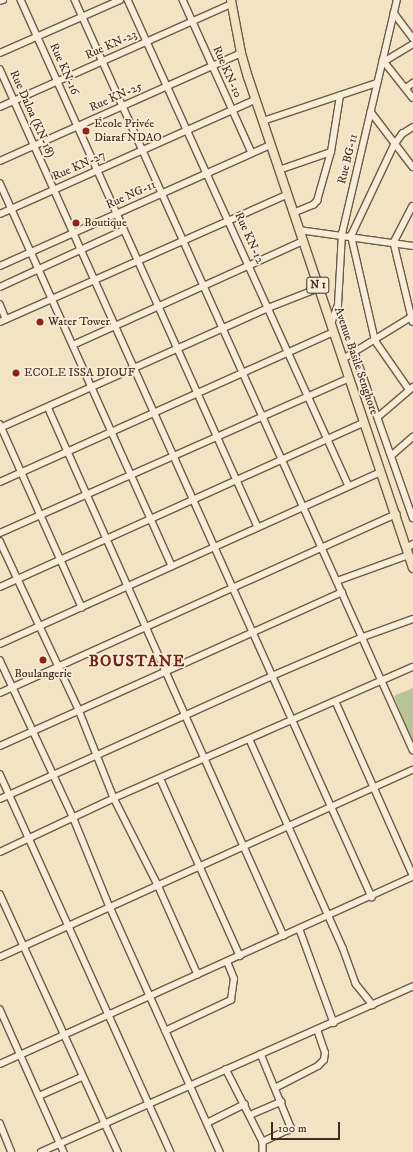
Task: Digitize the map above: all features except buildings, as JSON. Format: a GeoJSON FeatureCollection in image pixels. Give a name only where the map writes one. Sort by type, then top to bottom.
{"type":"FeatureCollection","features":[{"type":"Feature","properties":{"kind":"highway","name":"Avenue Basile Senghore"},"geometry":{"type":"LineString","coordinates":[[231,2],[241,53],[255,100],[364,423],[410,549],[413,568]]}},
{"type":"Feature","properties":{"kind":"street","name":"Rue KN-16"},"geometry":{"type":"LineString","coordinates":[[21,0],[258,527]]}},
{"type":"Feature","properties":{"kind":"street"},"geometry":{"type":"LineString","coordinates":[[76,0],[142,150],[184,240],[413,750]]}},
{"type":"Feature","properties":{"kind":"street"},"geometry":{"type":"LineString","coordinates":[[0,53],[120,0]]}},
{"type":"Feature","properties":{"kind":"street","name":"Rue KN-12"},"geometry":{"type":"LineString","coordinates":[[128,0],[349,486]]}},
{"type":"Feature","properties":{"kind":"street","name":"Rue KN-10"},"geometry":{"type":"LineString","coordinates":[[183,0],[252,153]]}},
{"type":"Feature","properties":{"kind":"street","name":"Rue BG-11"},"geometry":{"type":"LineString","coordinates":[[333,328],[338,305],[342,234],[397,0]]}},
{"type":"Feature","properties":{"kind":"street","name":"Rue KN-23"},"geometry":{"type":"LineString","coordinates":[[0,107],[231,2]]}},
{"type":"Feature","properties":{"kind":"street"},"geometry":{"type":"LineString","coordinates":[[394,13],[413,38]]}},
{"type":"Feature","properties":{"kind":"street"},"geometry":{"type":"LineString","coordinates":[[413,44],[384,60],[413,98]]}},
{"type":"Feature","properties":{"kind":"street","name":"Rue KN-25"},"geometry":{"type":"LineString","coordinates":[[0,161],[241,53]]}},
{"type":"Feature","properties":{"kind":"street","name":"Rue Daloa (KN-18)"},"geometry":{"type":"LineString","coordinates":[[0,69],[80,250],[372,897]]}},
{"type":"Feature","properties":{"kind":"street"},"geometry":{"type":"LineString","coordinates":[[263,121],[377,83]]}},
{"type":"Feature","properties":{"kind":"street"},"geometry":{"type":"LineString","coordinates":[[406,88],[413,83]]}},
{"type":"Feature","properties":{"kind":"street"},"geometry":{"type":"LineString","coordinates":[[293,212],[313,205],[317,201],[331,152],[340,96]]}},
{"type":"Feature","properties":{"kind":"street","name":"Rue KN-27"},"geometry":{"type":"LineString","coordinates":[[0,214],[255,100]]}},
{"type":"Feature","properties":{"kind":"street"},"geometry":{"type":"LineString","coordinates":[[370,112],[394,145],[413,167]]}},
{"type":"Feature","properties":{"kind":"street"},"geometry":{"type":"LineString","coordinates":[[378,417],[411,388],[375,341],[351,236],[394,145],[402,134],[413,127]]}},
{"type":"Feature","properties":{"kind":"street","name":"Rue NG-11"},"geometry":{"type":"LineString","coordinates":[[0,266],[270,145]]}},
{"type":"Feature","properties":{"kind":"street"},"geometry":{"type":"LineString","coordinates":[[279,170],[331,152]]}},
{"type":"Feature","properties":{"kind":"street"},"geometry":{"type":"LineString","coordinates":[[0,183],[172,566]]}},
{"type":"Feature","properties":{"kind":"street"},"geometry":{"type":"LineString","coordinates":[[0,322],[287,194]]}},
{"type":"Feature","properties":{"kind":"street"},"geometry":{"type":"LineString","coordinates":[[342,359],[355,353],[412,318],[394,243],[413,206]]}},
{"type":"Feature","properties":{"kind":"street"},"geometry":{"type":"LineString","coordinates":[[0,287],[38,268],[124,230]]}},
{"type":"Feature","properties":{"kind":"street"},"geometry":{"type":"LineString","coordinates":[[300,230],[342,234],[413,246]]}},
{"type":"Feature","properties":{"kind":"street"},"geometry":{"type":"LineString","coordinates":[[73,344],[303,241]]}},
{"type":"Feature","properties":{"kind":"street"},"geometry":{"type":"LineString","coordinates":[[82,606],[1,427],[268,308],[319,288]]}},
{"type":"Feature","properties":{"kind":"street"},"geometry":{"type":"LineString","coordinates":[[0,304],[6,319]]}},
{"type":"Feature","properties":{"kind":"street"},"geometry":{"type":"LineString","coordinates":[[0,482],[288,352],[333,328]]}},
{"type":"Feature","properties":{"kind":"street"},"geometry":{"type":"LineString","coordinates":[[355,353],[413,518]]}},
{"type":"Feature","properties":{"kind":"street"},"geometry":{"type":"LineString","coordinates":[[0,533],[349,378]]}},
{"type":"Feature","properties":{"kind":"street"},"geometry":{"type":"LineString","coordinates":[[48,407],[284,936]]}},
{"type":"Feature","properties":{"kind":"street"},"geometry":{"type":"LineString","coordinates":[[0,587],[364,423]]}},
{"type":"Feature","properties":{"kind":"street"},"geometry":{"type":"LineString","coordinates":[[391,456],[413,437]]}},
{"type":"Feature","properties":{"kind":"street"},"geometry":{"type":"LineString","coordinates":[[0,644],[381,472]]}},
{"type":"Feature","properties":{"kind":"street"},"geometry":{"type":"LineString","coordinates":[[407,500],[413,495]]}},
{"type":"Feature","properties":{"kind":"street"},"geometry":{"type":"LineString","coordinates":[[0,694],[233,588],[321,546],[396,514]]}},
{"type":"Feature","properties":{"kind":"street"},"geometry":{"type":"LineString","coordinates":[[0,540],[79,710],[98,754],[114,798],[158,885],[198,975]]}},
{"type":"Feature","properties":{"kind":"street"},"geometry":{"type":"LineString","coordinates":[[337,581],[410,549]]}},
{"type":"Feature","properties":{"kind":"street"},"geometry":{"type":"LineString","coordinates":[[0,746],[342,592]]}},
{"type":"Feature","properties":{"kind":"street"},"geometry":{"type":"LineString","coordinates":[[0,798],[186,716],[272,676],[363,637],[413,620]]}},
{"type":"Feature","properties":{"kind":"street"},"geometry":{"type":"LineString","coordinates":[[0,660],[32,732],[74,819],[110,907],[220,1152]]}},
{"type":"Feature","properties":{"kind":"street"},"geometry":{"type":"LineString","coordinates":[[0,852],[74,819],[114,798],[161,780],[413,667]]}},
{"type":"Feature","properties":{"kind":"street"},"geometry":{"type":"LineString","coordinates":[[0,1064],[300,930],[372,897],[413,876],[336,702]]}},
{"type":"Feature","properties":{"kind":"street"},"geometry":{"type":"LineString","coordinates":[[250,740],[329,916],[356,984],[373,1005]]}},
{"type":"Feature","properties":{"kind":"street"},"geometry":{"type":"LineString","coordinates":[[0,957],[413,770]]}},
{"type":"Feature","properties":{"kind":"street"},"geometry":{"type":"LineString","coordinates":[[0,774],[171,1152]]}},
{"type":"Feature","properties":{"kind":"street"},"geometry":{"type":"LineString","coordinates":[[161,780],[240,956]]}},
{"type":"Feature","properties":{"kind":"street"},"geometry":{"type":"LineString","coordinates":[[0,894],[103,1124],[118,1152]]}},
{"type":"Feature","properties":{"kind":"street"},"geometry":{"type":"LineString","coordinates":[[300,930],[334,1023]]}},
{"type":"Feature","properties":{"kind":"street"},"geometry":{"type":"LineString","coordinates":[[165,1030],[230,1000],[234,979],[227,962]]}},
{"type":"Feature","properties":{"kind":"street"},"geometry":{"type":"LineString","coordinates":[[41,1152],[226,1069],[334,1023],[413,986]]}},
{"type":"Feature","properties":{"kind":"street"},"geometry":{"type":"LineString","coordinates":[[0,1009],[64,1152]]}},
{"type":"Feature","properties":{"kind":"street"},"geometry":{"type":"LineString","coordinates":[[275,1088],[318,1066],[324,1060],[325,1053],[317,1030]]}},
{"type":"Feature","properties":{"kind":"street"},"geometry":{"type":"LineString","coordinates":[[261,1054],[291,1127],[289,1130],[263,1142]]}},
{"type":"Feature","properties":{"kind":"street"},"geometry":{"type":"LineString","coordinates":[[226,1069],[263,1142],[263,1152]]}},
{"type":"Feature","properties":{"kind":"street"},"geometry":{"type":"LineString","coordinates":[[39,1096],[82,1077]]}},
{"type":"Feature","properties":{"kind":"street"},"geometry":{"type":"LineString","coordinates":[[250,1115],[280,1102]]}},
{"type":"Feature","properties":{"kind":"street"},"geometry":{"type":"LineString","coordinates":[[207,1123],[245,1104]]}},
{"type":"Feature","properties":{"kind":"street"},"geometry":{"type":"LineString","coordinates":[[0,1123],[12,1152]]}},
{"type":"Feature","properties":{"kind":"green space"},"geometry":{"type":"Polygon","coordinates":[[[413,688],[413,743],[394,696],[413,688]]]}},
{"type":"Feature","properties":{"kind":"place","name":"École Privée Diaraf NDAO"},"geometry":{"type":"Point","coordinates":[86,131]}},
{"type":"Feature","properties":{"kind":"place","name":"Boutique"},"geometry":{"type":"Point","coordinates":[76,223]}},
{"type":"Feature","properties":{"kind":"place","name":"Water Tower"},"geometry":{"type":"Point","coordinates":[40,322]}},
{"type":"Feature","properties":{"kind":"place","name":"ECOLE ISSA DIOUF"},"geometry":{"type":"Point","coordinates":[16,373]}},
{"type":"Feature","properties":{"kind":"place","name":"Boulangerie"},"geometry":{"type":"Point","coordinates":[43,660]}},
{"type":"Feature","properties":{"kind":"district","name":"BOUSTANE"},"geometry":{"type":"Point","coordinates":[137,661]}}]}
